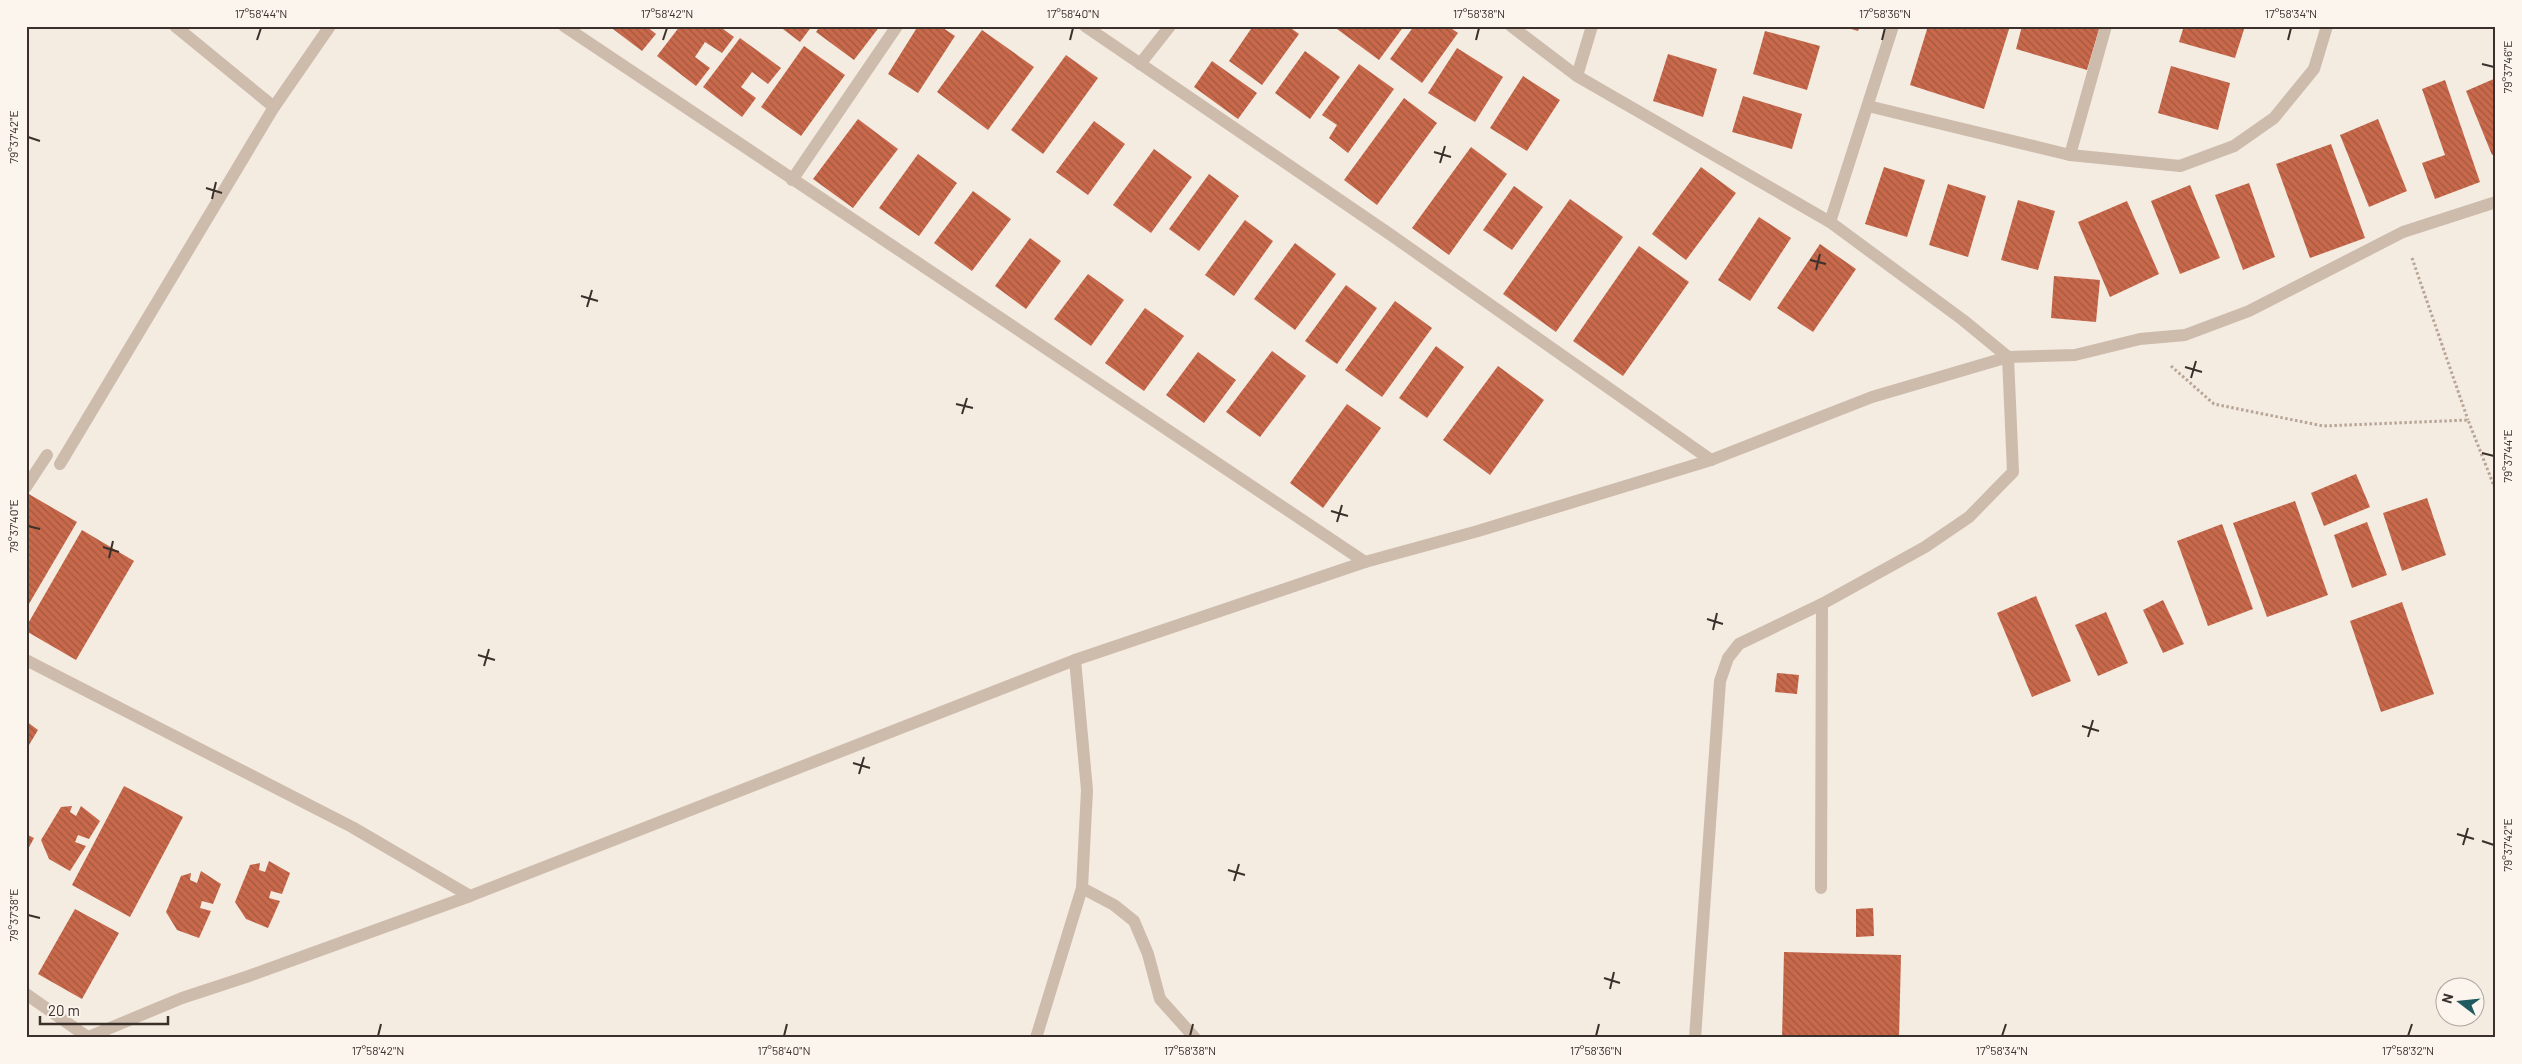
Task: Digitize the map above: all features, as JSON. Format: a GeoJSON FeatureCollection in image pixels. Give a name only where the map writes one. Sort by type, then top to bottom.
{"type":"FeatureCollection","features":[{"type":"Feature","properties":{"kind":"street"},"geometry":{"type":"LineString","coordinates":[[175,26],[274,107]]}},
{"type":"Feature","properties":{"kind":"street"},"geometry":{"type":"LineString","coordinates":[[60,464],[274,107],[330,26]]}},
{"type":"Feature","properties":{"kind":"street"},"geometry":{"type":"LineString","coordinates":[[564,26],[1365,562]]}},
{"type":"Feature","properties":{"kind":"street"},"geometry":{"type":"LineString","coordinates":[[792,180],[897,26]]}},
{"type":"Feature","properties":{"kind":"street"},"geometry":{"type":"LineString","coordinates":[[1085,26],[1398,241],[1711,460]]}},
{"type":"Feature","properties":{"kind":"street"},"geometry":{"type":"LineString","coordinates":[[1140,64],[1170,26]]}},
{"type":"Feature","properties":{"kind":"street"},"geometry":{"type":"LineString","coordinates":[[1511,26],[1577,76],[1830,222],[1963,320],[2008,357],[2013,472],[1962,522],[1925,547],[1822,604],[1739,644],[1728,658],[1720,681],[1695,1038]]}},
{"type":"Feature","properties":{"kind":"street"},"geometry":{"type":"LineString","coordinates":[[1577,76],[1592,26]]}},
{"type":"Feature","properties":{"kind":"street"},"geometry":{"type":"LineString","coordinates":[[1830,222],[1893,26]]}},
{"type":"Feature","properties":{"kind":"street"},"geometry":{"type":"LineString","coordinates":[[2070,155],[2106,26]]}},
{"type":"Feature","properties":{"kind":"street"},"geometry":{"type":"LineString","coordinates":[[1868,106],[2070,155],[2180,166],[2234,146],[2274,118],[2314,69],[2327,26]]}},
{"type":"Feature","properties":{"kind":"street"},"geometry":{"type":"LineString","coordinates":[[26,994],[88,1037],[182,998],[246,977],[470,896],[1075,660],[1365,562],[1478,531],[1711,460],[1872,397],[2008,357],[2075,354],[2140,339],[2185,335],[2249,311],[2403,232],[2496,202]]}},
{"type":"Feature","properties":{"kind":"street"},"geometry":{"type":"LineString","coordinates":[[26,487],[47,455]]}},
{"type":"Feature","properties":{"kind":"street"},"geometry":{"type":"LineString","coordinates":[[1821,888],[1822,604]]}},
{"type":"Feature","properties":{"kind":"street"},"geometry":{"type":"LineString","coordinates":[[26,660],[352,827],[470,896]]}},
{"type":"Feature","properties":{"kind":"street"},"geometry":{"type":"LineString","coordinates":[[1036,1038],[1082,888],[1087,790],[1075,660]]}},
{"type":"Feature","properties":{"kind":"street"},"geometry":{"type":"LineString","coordinates":[[1082,888],[1114,905],[1134,921],[1148,954],[1160,999],[1195,1038]]}},
{"type":"Feature","properties":{"kind":"path"},"geometry":{"type":"LineString","coordinates":[[2403,232],[2468,420],[2496,491]]}},
{"type":"Feature","properties":{"kind":"path"},"geometry":{"type":"LineString","coordinates":[[2140,339],[2214,404],[2323,426],[2468,420]]}},
{"type":"Feature","properties":{"kind":"building"},"geometry":{"type":"Polygon","coordinates":[[[609,26],[646,26],[656,34],[642,51],[609,26]]]}},
{"type":"Feature","properties":{"kind":"building"},"geometry":{"type":"Polygon","coordinates":[[[680,26],[719,26],[734,37],[722,53],[705,42],[695,57],[710,68],[696,86],[657,56],[680,26]]]}},
{"type":"Feature","properties":{"kind":"building"},"geometry":{"type":"Polygon","coordinates":[[[779,26],[812,26],[800,42],[779,26]]]}},
{"type":"Feature","properties":{"kind":"building"},"geometry":{"type":"Polygon","coordinates":[[[820,26],[880,26],[854,60],[816,32],[820,26]]]}},
{"type":"Feature","properties":{"kind":"building"},"geometry":{"type":"Polygon","coordinates":[[[918,26],[940,26],[955,36],[918,93],[888,74],[918,26]]]}},
{"type":"Feature","properties":{"kind":"building"},"geometry":{"type":"Polygon","coordinates":[[[1253,26],[1288,26],[1299,34],[1262,85],[1229,61],[1253,26]]]}},
{"type":"Feature","properties":{"kind":"building"},"geometry":{"type":"Polygon","coordinates":[[[1339,26],[1404,26],[1379,60],[1337,29],[1339,26]]]}},
{"type":"Feature","properties":{"kind":"building"},"geometry":{"type":"Polygon","coordinates":[[[1414,26],[1448,26],[1458,33],[1422,83],[1390,59],[1414,26]]]}},
{"type":"Feature","properties":{"kind":"building"},"geometry":{"type":"Polygon","coordinates":[[[1841,26],[1860,26],[1858,31],[1841,26]]]}},
{"type":"Feature","properties":{"kind":"building"},"geometry":{"type":"Polygon","coordinates":[[[1928,26],[2010,26],[1984,109],[1910,85],[1928,26]]]}},
{"type":"Feature","properties":{"kind":"building"},"geometry":{"type":"Polygon","coordinates":[[[2022,26],[2100,26],[2087,70],[2016,49],[2022,26]]]}},
{"type":"Feature","properties":{"kind":"building"},"geometry":{"type":"Polygon","coordinates":[[[2184,26],[2245,26],[2235,58],[2179,42],[2184,26]]]}},
{"type":"Feature","properties":{"kind":"building"},"geometry":{"type":"Polygon","coordinates":[[[982,30],[1034,67],[988,130],[937,92],[982,30]]]}},
{"type":"Feature","properties":{"kind":"building"},"geometry":{"type":"Polygon","coordinates":[[[1765,31],[1820,46],[1807,90],[1753,74],[1765,31]]]}},
{"type":"Feature","properties":{"kind":"building"},"geometry":{"type":"Polygon","coordinates":[[[740,38],[781,68],[768,84],[752,72],[741,87],[756,98],[742,117],[703,87],[740,38]]]}},
{"type":"Feature","properties":{"kind":"building"},"geometry":{"type":"Polygon","coordinates":[[[804,46],[845,75],[801,136],[761,107],[804,46]]]}},
{"type":"Feature","properties":{"kind":"building"},"geometry":{"type":"Polygon","coordinates":[[[1457,48],[1503,77],[1475,122],[1428,93],[1457,48]]]}},
{"type":"Feature","properties":{"kind":"building"},"geometry":{"type":"Polygon","coordinates":[[[1305,51],[1340,77],[1310,119],[1275,93],[1305,51]]]}},
{"type":"Feature","properties":{"kind":"building"},"geometry":{"type":"Polygon","coordinates":[[[1668,54],[1717,69],[1703,117],[1653,101],[1668,54]]]}},
{"type":"Feature","properties":{"kind":"building"},"geometry":{"type":"Polygon","coordinates":[[[1066,55],[1098,78],[1043,154],[1011,130],[1066,55]]]}},
{"type":"Feature","properties":{"kind":"building"},"geometry":{"type":"Polygon","coordinates":[[[1212,61],[1257,93],[1238,119],[1194,87],[1212,61]]]}},
{"type":"Feature","properties":{"kind":"building"},"geometry":{"type":"Polygon","coordinates":[[[1359,64],[1394,89],[1348,153],[1329,138],[1337,125],[1322,115],[1359,64]]]}},
{"type":"Feature","properties":{"kind":"building"},"geometry":{"type":"Polygon","coordinates":[[[2171,66],[2230,83],[2218,130],[2158,113],[2171,66]]]}},
{"type":"Feature","properties":{"kind":"building"},"geometry":{"type":"Polygon","coordinates":[[[1523,76],[1560,100],[1527,151],[1490,128],[1523,76]]]}},
{"type":"Feature","properties":{"kind":"building"},"geometry":{"type":"Polygon","coordinates":[[[2496,78],[2496,153],[2492,155],[2466,91],[2496,78]]]}},
{"type":"Feature","properties":{"kind":"building"},"geometry":{"type":"Polygon","coordinates":[[[2445,80],[2480,182],[2435,199],[2422,163],[2445,155],[2422,89],[2445,80]]]}},
{"type":"Feature","properties":{"kind":"building"},"geometry":{"type":"Polygon","coordinates":[[[1743,96],[1802,114],[1792,149],[1732,132],[1743,96]]]}},
{"type":"Feature","properties":{"kind":"building"},"geometry":{"type":"Polygon","coordinates":[[[1404,98],[1437,123],[1377,205],[1344,180],[1404,98]]]}},
{"type":"Feature","properties":{"kind":"building"},"geometry":{"type":"Polygon","coordinates":[[[858,119],[898,149],[853,208],[813,179],[858,119]]]}},
{"type":"Feature","properties":{"kind":"building"},"geometry":{"type":"Polygon","coordinates":[[[2378,119],[2407,191],[2369,207],[2340,135],[2378,119]]]}},
{"type":"Feature","properties":{"kind":"building"},"geometry":{"type":"Polygon","coordinates":[[[1094,121],[1125,144],[1088,195],[1056,172],[1094,121]]]}},
{"type":"Feature","properties":{"kind":"building"},"geometry":{"type":"Polygon","coordinates":[[[2331,144],[2365,238],[2310,258],[2276,164],[2331,144]]]}},
{"type":"Feature","properties":{"kind":"building"},"geometry":{"type":"Polygon","coordinates":[[[1471,147],[1507,174],[1449,255],[1412,228],[1471,147]]]}},
{"type":"Feature","properties":{"kind":"building"},"geometry":{"type":"Polygon","coordinates":[[[1154,149],[1192,177],[1151,233],[1113,205],[1154,149]]]}},
{"type":"Feature","properties":{"kind":"building"},"geometry":{"type":"Polygon","coordinates":[[[918,154],[957,183],[919,236],[879,208],[918,154]]]}},
{"type":"Feature","properties":{"kind":"building"},"geometry":{"type":"Polygon","coordinates":[[[1701,167],[1736,193],[1686,260],[1652,234],[1701,167]]]}},
{"type":"Feature","properties":{"kind":"building"},"geometry":{"type":"Polygon","coordinates":[[[1884,167],[1925,180],[1907,237],[1865,224],[1884,167]]]}},
{"type":"Feature","properties":{"kind":"building"},"geometry":{"type":"Polygon","coordinates":[[[1209,174],[1239,196],[1199,251],[1169,229],[1209,174]]]}},
{"type":"Feature","properties":{"kind":"building"},"geometry":{"type":"Polygon","coordinates":[[[2249,183],[2275,257],[2243,270],[2215,195],[2249,183]]]}},
{"type":"Feature","properties":{"kind":"building"},"geometry":{"type":"Polygon","coordinates":[[[1948,184],[1986,196],[1968,257],[1929,245],[1948,184]]]}},
{"type":"Feature","properties":{"kind":"building"},"geometry":{"type":"Polygon","coordinates":[[[2190,185],[2220,258],[2180,274],[2151,201],[2190,185]]]}},
{"type":"Feature","properties":{"kind":"building"},"geometry":{"type":"Polygon","coordinates":[[[1514,186],[1543,207],[1512,250],[1483,230],[1514,186]]]}},
{"type":"Feature","properties":{"kind":"building"},"geometry":{"type":"Polygon","coordinates":[[[973,191],[1011,219],[972,271],[934,243],[973,191]]]}},
{"type":"Feature","properties":{"kind":"building"},"geometry":{"type":"Polygon","coordinates":[[[1570,199],[1623,237],[1556,332],[1503,294],[1570,199]]]}},
{"type":"Feature","properties":{"kind":"building"},"geometry":{"type":"Polygon","coordinates":[[[2018,200],[2055,211],[2038,270],[2001,260],[2018,200]]]}},
{"type":"Feature","properties":{"kind":"building"},"geometry":{"type":"Polygon","coordinates":[[[2127,201],[2159,274],[2110,297],[2078,222],[2127,201]]]}},
{"type":"Feature","properties":{"kind":"building"},"geometry":{"type":"Polygon","coordinates":[[[1759,217],[1791,238],[1750,301],[1718,280],[1759,217]]]}},
{"type":"Feature","properties":{"kind":"building"},"geometry":{"type":"Polygon","coordinates":[[[1245,220],[1273,241],[1234,296],[1205,275],[1245,220]]]}},
{"type":"Feature","properties":{"kind":"building"},"geometry":{"type":"Polygon","coordinates":[[[1030,238],[1061,261],[1026,309],[995,286],[1030,238]]]}},
{"type":"Feature","properties":{"kind":"building"},"geometry":{"type":"Polygon","coordinates":[[[1295,243],[1336,274],[1295,330],[1254,299],[1295,243]]]}},
{"type":"Feature","properties":{"kind":"building"},"geometry":{"type":"Polygon","coordinates":[[[1820,244],[1856,269],[1813,332],[1777,308],[1820,244]]]}},
{"type":"Feature","properties":{"kind":"building"},"geometry":{"type":"Polygon","coordinates":[[[1639,246],[1689,282],[1623,376],[1573,341],[1639,246]]]}},
{"type":"Feature","properties":{"kind":"building"},"geometry":{"type":"Polygon","coordinates":[[[1088,274],[1124,300],[1091,346],[1054,319],[1088,274]]]}},
{"type":"Feature","properties":{"kind":"building"},"geometry":{"type":"Polygon","coordinates":[[[2054,276],[2100,280],[2096,322],[2051,318],[2054,276]]]}},
{"type":"Feature","properties":{"kind":"building"},"geometry":{"type":"Polygon","coordinates":[[[1346,285],[1377,308],[1337,364],[1305,341],[1346,285]]]}},
{"type":"Feature","properties":{"kind":"building"},"geometry":{"type":"Polygon","coordinates":[[[1395,301],[1432,328],[1382,397],[1345,370],[1395,301]]]}},
{"type":"Feature","properties":{"kind":"building"},"geometry":{"type":"Polygon","coordinates":[[[1145,308],[1184,336],[1144,391],[1105,363],[1145,308]]]}},
{"type":"Feature","properties":{"kind":"building"},"geometry":{"type":"Polygon","coordinates":[[[1436,346],[1464,367],[1427,418],[1399,398],[1436,346]]]}},
{"type":"Feature","properties":{"kind":"building"},"geometry":{"type":"Polygon","coordinates":[[[1272,351],[1306,376],[1260,437],[1226,412],[1272,351]]]}},
{"type":"Feature","properties":{"kind":"building"},"geometry":{"type":"Polygon","coordinates":[[[1198,352],[1236,380],[1204,423],[1166,395],[1198,352]]]}},
{"type":"Feature","properties":{"kind":"building"},"geometry":{"type":"Polygon","coordinates":[[[1498,366],[1544,400],[1490,475],[1443,440],[1498,366]]]}},
{"type":"Feature","properties":{"kind":"building"},"geometry":{"type":"Polygon","coordinates":[[[1347,404],[1381,428],[1323,508],[1290,483],[1347,404]]]}},
{"type":"Feature","properties":{"kind":"building"},"geometry":{"type":"Polygon","coordinates":[[[2356,474],[2370,507],[2324,526],[2311,493],[2356,474]]]}},
{"type":"Feature","properties":{"kind":"building"},"geometry":{"type":"Polygon","coordinates":[[[26,494],[77,522],[26,609],[26,494]]]}},
{"type":"Feature","properties":{"kind":"building"},"geometry":{"type":"Polygon","coordinates":[[[2427,498],[2446,555],[2402,571],[2383,513],[2427,498]]]}},
{"type":"Feature","properties":{"kind":"building"},"geometry":{"type":"Polygon","coordinates":[[[2295,501],[2328,595],[2267,617],[2233,523],[2295,501]]]}},
{"type":"Feature","properties":{"kind":"building"},"geometry":{"type":"Polygon","coordinates":[[[2367,522],[2387,575],[2352,588],[2334,535],[2367,522]]]}},
{"type":"Feature","properties":{"kind":"building"},"geometry":{"type":"Polygon","coordinates":[[[2222,524],[2253,609],[2208,626],[2177,541],[2222,524]]]}},
{"type":"Feature","properties":{"kind":"building"},"geometry":{"type":"Polygon","coordinates":[[[82,530],[134,561],[76,660],[26,631],[26,627],[82,530]]]}},
{"type":"Feature","properties":{"kind":"building"},"geometry":{"type":"Polygon","coordinates":[[[2036,596],[2071,681],[2032,697],[1997,613],[2036,596]]]}},
{"type":"Feature","properties":{"kind":"building"},"geometry":{"type":"Polygon","coordinates":[[[2163,600],[2184,644],[2163,653],[2143,610],[2163,600]]]}},
{"type":"Feature","properties":{"kind":"building"},"geometry":{"type":"Polygon","coordinates":[[[2402,602],[2434,694],[2381,712],[2350,621],[2402,602]]]}},
{"type":"Feature","properties":{"kind":"building"},"geometry":{"type":"Polygon","coordinates":[[[2106,612],[2128,663],[2098,676],[2075,625],[2106,612]]]}},
{"type":"Feature","properties":{"kind":"building"},"geometry":{"type":"Polygon","coordinates":[[[1777,673],[1799,675],[1797,694],[1775,692],[1777,673]]]}},
{"type":"Feature","properties":{"kind":"building"},"geometry":{"type":"Polygon","coordinates":[[[26,721],[38,730],[26,750],[26,721]]]}},
{"type":"Feature","properties":{"kind":"building"},"geometry":{"type":"Polygon","coordinates":[[[124,786],[183,817],[130,917],[72,885],[124,786]]]}},
{"type":"Feature","properties":{"kind":"building"},"geometry":{"type":"Polygon","coordinates":[[[72,806],[70,812],[76,816],[81,806],[100,821],[89,839],[78,835],[75,842],[86,846],[70,871],[49,859],[41,840],[61,807],[72,806]]]}},
{"type":"Feature","properties":{"kind":"building"},"geometry":{"type":"Polygon","coordinates":[[[26,834],[34,838],[26,853],[26,834]]]}},
{"type":"Feature","properties":{"kind":"building"},"geometry":{"type":"Polygon","coordinates":[[[269,861],[290,873],[282,894],[271,891],[269,898],[280,901],[268,928],[246,919],[235,902],[250,865],[260,863],[259,870],[265,872],[269,861]]]}},
{"type":"Feature","properties":{"kind":"building"},"geometry":{"type":"Polygon","coordinates":[[[201,871],[221,884],[213,904],[202,901],[200,908],[211,911],[199,938],[177,930],[166,912],[181,876],[191,873],[190,880],[197,883],[201,871]]]}},
{"type":"Feature","properties":{"kind":"building"},"geometry":{"type":"Polygon","coordinates":[[[1873,908],[1874,936],[1856,937],[1856,909],[1873,908]]]}},
{"type":"Feature","properties":{"kind":"building"},"geometry":{"type":"Polygon","coordinates":[[[75,909],[119,933],[82,999],[38,974],[75,909]]]}},
{"type":"Feature","properties":{"kind":"building"},"geometry":{"type":"Polygon","coordinates":[[[1784,952],[1901,955],[1899,1038],[1782,1038],[1784,952]]]}}]}
